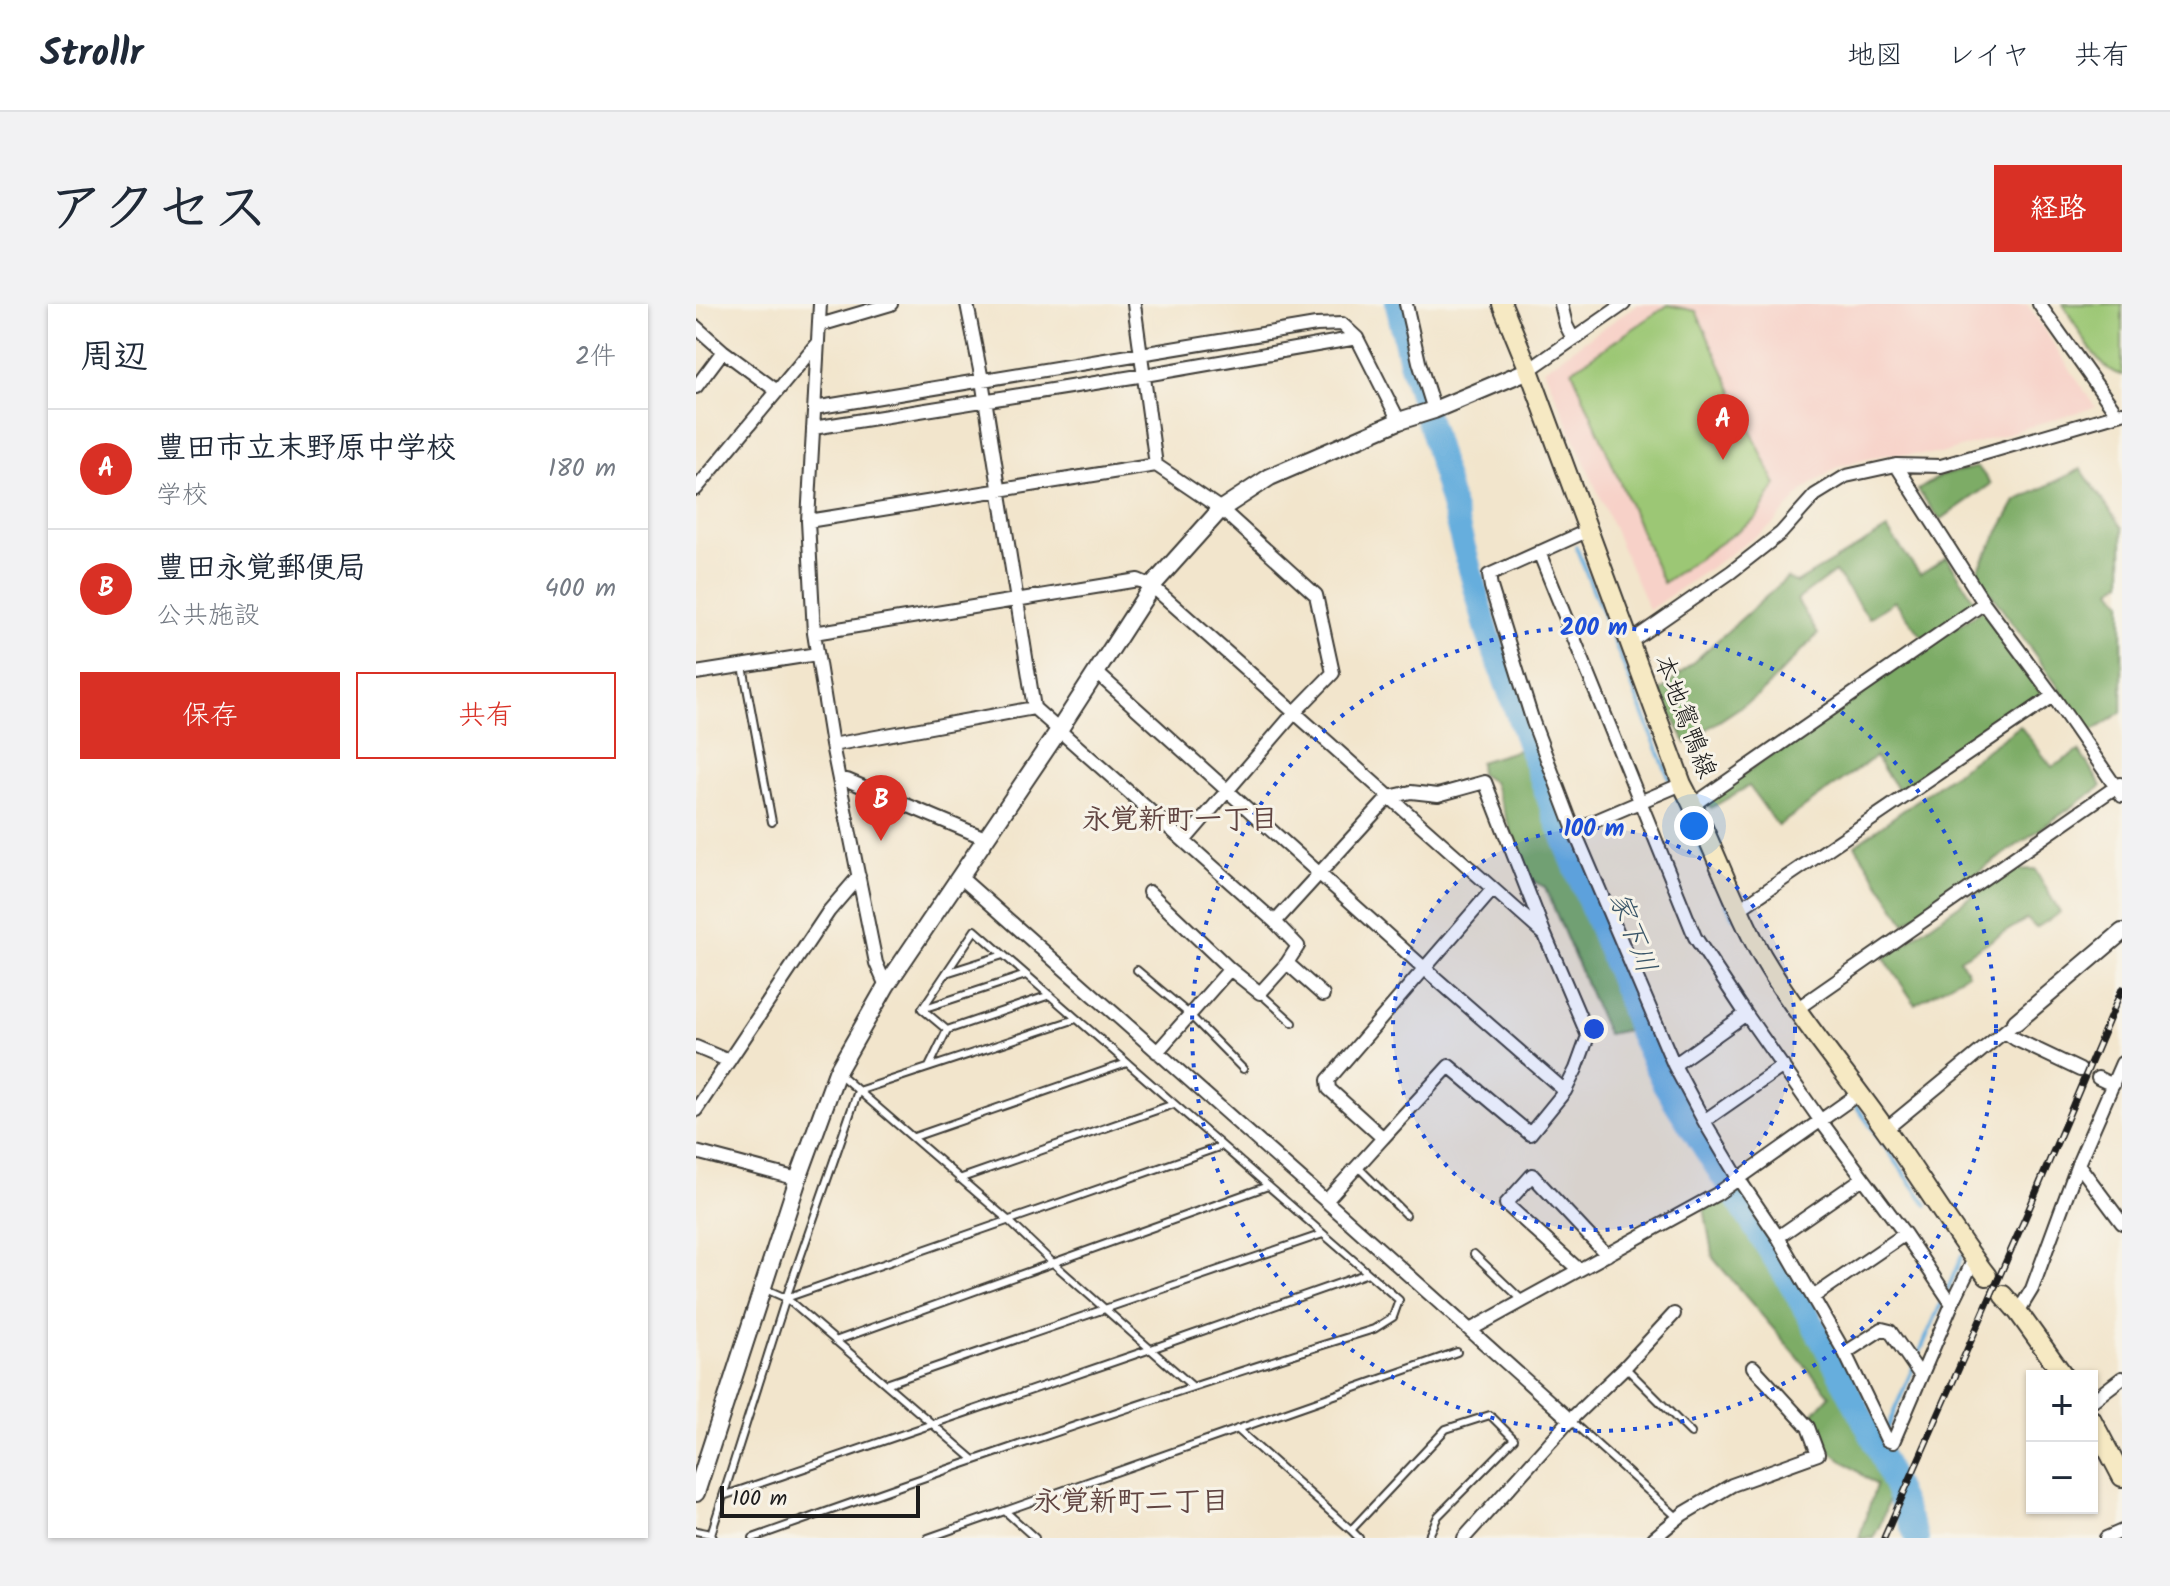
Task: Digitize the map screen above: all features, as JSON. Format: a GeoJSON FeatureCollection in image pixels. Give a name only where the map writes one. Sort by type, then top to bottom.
{"type":"FeatureCollection","features":[{"type":"Feature","properties":{"kind":"main road","name":"本地鴛鴨線"},"geometry":{"type":"LineString","coordinates":[[1502,304],[1682,784],[1738,910],[1764,958],[1798,1008],[1987,1276]]}},
{"type":"Feature","properties":{"kind":"main road"},"geometry":{"type":"LineString","coordinates":[[2003,1295],[2060,1370]]}},
{"type":"Feature","properties":{"kind":"main road"},"geometry":{"type":"LineString","coordinates":[[2098,1431],[2122,1477]]}},
{"type":"Feature","properties":{"kind":"street"},"geometry":{"type":"LineString","coordinates":[[820,304],[808,521],[814,633],[832,745],[876,963],[886,986]]}},
{"type":"Feature","properties":{"kind":"street"},"geometry":{"type":"LineString","coordinates":[[820,325],[891,304]]}},
{"type":"Feature","properties":{"kind":"street"},"geometry":{"type":"LineString","coordinates":[[967,304],[1034,708],[1275,922],[1298,946],[1260,993],[1230,969],[1149,892]]}},
{"type":"Feature","properties":{"kind":"street"},"geometry":{"type":"LineString","coordinates":[[1134,304],[1156,465]]}},
{"type":"Feature","properties":{"kind":"street"},"geometry":{"type":"LineString","coordinates":[[1406,304],[1434,410]]}},
{"type":"Feature","properties":{"kind":"street"},"geometry":{"type":"LineString","coordinates":[[1561,304],[1573,339]]}},
{"type":"Feature","properties":{"kind":"street"},"geometry":{"type":"LineString","coordinates":[[696,1493],[798,1179],[837,1072],[886,986],[1152,586],[1221,509],[1270,477],[1399,421],[1434,410],[1529,370],[1624,304]]}},
{"type":"Feature","properties":{"kind":"street"},"geometry":{"type":"LineString","coordinates":[[1630,642],[1744,562],[1781,533],[1815,495],[1846,476],[1896,465],[1941,466],[2120,413],[2039,304]]}},
{"type":"Feature","properties":{"kind":"street"},"geometry":{"type":"LineString","coordinates":[[814,408],[1342,324],[1357,338],[1399,421]]}},
{"type":"Feature","properties":{"kind":"street"},"geometry":{"type":"LineString","coordinates":[[696,327],[777,391]]}},
{"type":"Feature","properties":{"kind":"street"},"geometry":{"type":"LineString","coordinates":[[813,428],[1357,338]]}},
{"type":"Feature","properties":{"kind":"street"},"geometry":{"type":"LineString","coordinates":[[696,489],[818,342]]}},
{"type":"Feature","properties":{"kind":"street"},"geometry":{"type":"LineString","coordinates":[[696,387],[723,351]]}},
{"type":"Feature","properties":{"kind":"street"},"geometry":{"type":"LineString","coordinates":[[808,521],[1156,465],[1221,509],[1316,595],[1333,673],[1295,712],[1184,841]]}},
{"type":"Feature","properties":{"kind":"street"},"geometry":{"type":"LineString","coordinates":[[1798,1008],[2120,789],[1984,603],[1896,465]]}},
{"type":"Feature","properties":{"kind":"street"},"geometry":{"type":"LineString","coordinates":[[1589,530],[1489,575],[1533,722],[1574,830],[1674,1065],[1704,1121],[1778,1237],[1845,1353],[1887,1440],[1893,1442],[1974,1259]]}},
{"type":"Feature","properties":{"kind":"street"},"geometry":{"type":"LineString","coordinates":[[1539,552],[1695,937],[1820,1120],[1905,1234],[1952,1304]]}},
{"type":"Feature","properties":{"kind":"street"},"geometry":{"type":"LineString","coordinates":[[814,633],[1138,580],[1152,586],[1545,935]]}},
{"type":"Feature","properties":{"kind":"street"},"geometry":{"type":"LineString","coordinates":[[1693,805],[1984,603]]}},
{"type":"Feature","properties":{"kind":"street"},"geometry":{"type":"LineString","coordinates":[[696,673],[817,654]]}},
{"type":"Feature","properties":{"kind":"street"},"geometry":{"type":"LineString","coordinates":[[1097,673],[1565,1091]]}},
{"type":"Feature","properties":{"kind":"street"},"geometry":{"type":"LineString","coordinates":[[1738,910],[2053,696]]}},
{"type":"Feature","properties":{"kind":"street"},"geometry":{"type":"LineString","coordinates":[[832,745],[1034,708]]}},
{"type":"Feature","properties":{"kind":"street"},"geometry":{"type":"LineString","coordinates":[[839,780],[847,780],[985,838]]}},
{"type":"Feature","properties":{"kind":"street"},"geometry":{"type":"LineString","coordinates":[[1275,922],[1389,797],[1411,792],[1438,795],[1485,782],[1588,1036],[1565,1091],[1530,1134],[1449,1066],[1326,1201]]}},
{"type":"Feature","properties":{"kind":"street"},"geometry":{"type":"LineString","coordinates":[[1574,830],[1682,784]]}},
{"type":"Feature","properties":{"kind":"street"},"geometry":{"type":"LineString","coordinates":[[696,1110],[829,911],[859,876]]}},
{"type":"Feature","properties":{"kind":"street"},"geometry":{"type":"LineString","coordinates":[[959,876],[1570,1420]]}},
{"type":"Feature","properties":{"kind":"street"},"geometry":{"type":"LineString","coordinates":[[1383,1138],[1329,1089],[1328,1080],[1493,889]]}},
{"type":"Feature","properties":{"kind":"street"},"geometry":{"type":"LineString","coordinates":[[1886,1129],[2122,932]]}},
{"type":"Feature","properties":{"kind":"street"},"geometry":{"type":"LineString","coordinates":[[1287,963],[1323,995]]}},
{"type":"Feature","properties":{"kind":"street"},"geometry":{"type":"LineString","coordinates":[[1157,1052],[1230,969]]}},
{"type":"Feature","properties":{"kind":"street"},"geometry":{"type":"LineString","coordinates":[[1674,1065],[1746,1014]]}},
{"type":"Feature","properties":{"kind":"street"},"geometry":{"type":"LineString","coordinates":[[2010,1027],[2015,1039],[2080,1070]]}},
{"type":"Feature","properties":{"kind":"street"},"geometry":{"type":"LineString","coordinates":[[696,1047],[729,1061]]}},
{"type":"Feature","properties":{"kind":"street"},"geometry":{"type":"LineString","coordinates":[[2018,1312],[2032,1289],[2078,1164],[2122,1063]]}},
{"type":"Feature","properties":{"kind":"street"},"geometry":{"type":"LineString","coordinates":[[1704,1121],[1783,1066]]}},
{"type":"Feature","properties":{"kind":"street"},"geometry":{"type":"LineString","coordinates":[[2098,1078],[2113,1085]]}},
{"type":"Feature","properties":{"kind":"street"},"geometry":{"type":"LineString","coordinates":[[1470,1330],[1717,1194],[1858,1094]]}},
{"type":"Feature","properties":{"kind":"street"},"geometry":{"type":"LineString","coordinates":[[696,1152],[798,1179]]}},
{"type":"Feature","properties":{"kind":"street"},"geometry":{"type":"LineString","coordinates":[[2078,1164],[2122,1223]]}},
{"type":"Feature","properties":{"kind":"street"},"geometry":{"type":"LineString","coordinates":[[1578,1269],[1506,1204],[1532,1175],[1607,1255]]}},
{"type":"Feature","properties":{"kind":"street"},"geometry":{"type":"LineString","coordinates":[[1778,1237],[1863,1178]]}},
{"type":"Feature","properties":{"kind":"street"},"geometry":{"type":"LineString","coordinates":[[1813,1297],[1905,1234]]}},
{"type":"Feature","properties":{"kind":"street"},"geometry":{"type":"LineString","coordinates":[[1464,1538],[1570,1420],[1674,1314]]}},
{"type":"Feature","properties":{"kind":"street"},"geometry":{"type":"LineString","coordinates":[[1845,1353],[1882,1329],[1890,1331],[1921,1376]]}},
{"type":"Feature","properties":{"kind":"street"},"geometry":{"type":"LineString","coordinates":[[1655,1538],[1678,1518],[1732,1485],[1818,1454],[1808,1427],[1753,1367]]}},
{"type":"Feature","properties":{"kind":"street"},"geometry":{"type":"LineString","coordinates":[[2098,1396],[2122,1378]]}},
{"type":"Feature","properties":{"kind":"street"},"geometry":{"type":"LineString","coordinates":[[2106,1538],[2122,1531]]}},
{"type":"Feature","properties":{"kind":"lane"},"geometry":{"type":"LineString","coordinates":[[743,666],[772,822]]}},
{"type":"Feature","properties":{"kind":"lane"},"geometry":{"type":"LineString","coordinates":[[753,1538],[973,1459],[1374,1329],[1393,1317],[1399,1300],[975,930],[922,1009]]}},
{"type":"Feature","properties":{"kind":"lane"},"geometry":{"type":"LineString","coordinates":[[946,973],[1003,955]]}},
{"type":"Feature","properties":{"kind":"lane"},"geometry":{"type":"LineString","coordinates":[[1137,970],[1189,1014],[1243,1069]]}},
{"type":"Feature","properties":{"kind":"lane"},"geometry":{"type":"LineString","coordinates":[[922,1009],[1026,975]]}},
{"type":"Feature","properties":{"kind":"lane"},"geometry":{"type":"LineString","coordinates":[[1260,993],[1293,1023]]}},
{"type":"Feature","properties":{"kind":"lane"},"geometry":{"type":"LineString","coordinates":[[929,1067],[947,1030],[1050,995]]}},
{"type":"Feature","properties":{"kind":"lane"},"geometry":{"type":"LineString","coordinates":[[922,1009],[947,1030]]}},
{"type":"Feature","properties":{"kind":"lane"},"geometry":{"type":"LineString","coordinates":[[858,1091],[1076,1019]]}},
{"type":"Feature","properties":{"kind":"lane"},"geometry":{"type":"LineString","coordinates":[[914,1137],[1127,1063]]}},
{"type":"Feature","properties":{"kind":"lane"},"geometry":{"type":"LineString","coordinates":[[837,1072],[1008,1220],[1192,1386]]}},
{"type":"Feature","properties":{"kind":"lane"},"geometry":{"type":"LineString","coordinates":[[696,1531],[712,1536],[786,1298],[858,1091]]}},
{"type":"Feature","properties":{"kind":"lane"},"geometry":{"type":"LineString","coordinates":[[959,1179],[1174,1104]]}},
{"type":"Feature","properties":{"kind":"lane"},"geometry":{"type":"LineString","coordinates":[[786,1298],[1222,1146]]}},
{"type":"Feature","properties":{"kind":"lane"},"geometry":{"type":"LineString","coordinates":[[1357,1166],[1406,1215]]}},
{"type":"Feature","properties":{"kind":"lane"},"geometry":{"type":"LineString","coordinates":[[835,1341],[1268,1186]]}},
{"type":"Feature","properties":{"kind":"lane"},"geometry":{"type":"LineString","coordinates":[[886,1384],[1323,1234]]}},
{"type":"Feature","properties":{"kind":"lane"},"geometry":{"type":"LineString","coordinates":[[1474,1254],[1523,1301]]}},
{"type":"Feature","properties":{"kind":"lane"},"geometry":{"type":"LineString","coordinates":[[723,1496],[1368,1273]]}},
{"type":"Feature","properties":{"kind":"lane"},"geometry":{"type":"LineString","coordinates":[[763,1288],[786,1298],[973,1459]]}},
{"type":"Feature","properties":{"kind":"lane"},"geometry":{"type":"LineString","coordinates":[[928,1538],[1457,1352]]}},
{"type":"Feature","properties":{"kind":"lane"},"geometry":{"type":"LineString","coordinates":[[1625,1367],[1691,1433]]}},
{"type":"Feature","properties":{"kind":"lane"},"geometry":{"type":"LineString","coordinates":[[1351,1530],[1446,1429],[1490,1415],[1514,1439],[1438,1516],[1428,1538]]}},
{"type":"Feature","properties":{"kind":"lane"},"geometry":{"type":"LineString","coordinates":[[1570,1420],[1678,1518]]}},
{"type":"Feature","properties":{"kind":"lane"},"geometry":{"type":"LineString","coordinates":[[1237,1429],[1359,1538]]}},
{"type":"Feature","properties":{"kind":"lane"},"geometry":{"type":"LineString","coordinates":[[1006,1512],[1035,1538]]}},
{"type":"Feature","properties":{"kind":"shaded area"},"geometry":{"type":"Polygon","coordinates":[[[1638,304],[2027,304],[2095,407],[1940,454],[1884,455],[1840,466],[1806,488],[1772,525],[1649,610],[1544,369],[1638,304]]]}},
{"type":"Feature","properties":{"kind":"green space"},"geometry":{"type":"Polygon","coordinates":[[[2063,304],[2122,304],[2122,375],[2113,372],[2096,356],[2063,304]]]}},
{"type":"Feature","properties":{"kind":"green space"},"geometry":{"type":"Polygon","coordinates":[[[1668,305],[1696,311],[1776,485],[1756,518],[1663,583],[1572,370],[1668,305]]]}},
{"type":"Feature","properties":{"kind":"green space"},"geometry":{"type":"Polygon","coordinates":[[[1978,467],[1991,484],[1940,520],[1918,490],[1942,475],[1978,467]]]}},
{"type":"Feature","properties":{"kind":"green space"},"geometry":{"type":"Polygon","coordinates":[[[2081,469],[2122,528],[2122,581],[2112,589],[2122,602],[2122,712],[2091,732],[1976,573],[2016,501],[2081,469]]]}},
{"type":"Feature","properties":{"kind":"green space"},"geometry":{"type":"Polygon","coordinates":[[[1887,529],[1920,574],[1947,557],[1975,602],[1923,638],[1895,601],[1869,618],[1835,572],[1797,600],[1818,634],[1760,694],[1686,743],[1660,692],[1787,578],[1796,583],[1887,529]]]}},
{"type":"Feature","properties":{"kind":"green space"},"geometry":{"type":"Polygon","coordinates":[[[1983,609],[2043,697],[1900,793],[1875,757],[1778,826],[1749,786],[1711,808],[1705,801],[1983,609]]]}},
{"type":"Feature","properties":{"kind":"green space"},"geometry":{"type":"Polygon","coordinates":[[[2020,726],[2052,767],[2079,751],[2102,786],[1905,923],[1855,845],[2020,726]]]}},
{"type":"Feature","properties":{"kind":"green space"},"geometry":{"type":"Polygon","coordinates":[[[1522,749],[1634,1029],[1607,1034],[1545,887],[1529,879],[1493,782],[1480,774],[1479,762],[1522,749]]]}},
{"type":"Feature","properties":{"kind":"green space"},"geometry":{"type":"Polygon","coordinates":[[[2035,869],[2060,913],[2036,928],[2027,919],[1960,959],[1968,973],[1915,1004],[1884,958],[2008,870],[2035,869]]]}},
{"type":"Feature","properties":{"kind":"green space"},"geometry":{"type":"Polygon","coordinates":[[[1728,1194],[1786,1284],[1874,1445],[1891,1492],[1873,1538],[1859,1538],[1876,1485],[1823,1446],[1812,1415],[1830,1395],[1713,1258],[1704,1208],[1728,1194]]]}},
{"type":"Feature","properties":{"kind":"waterway","name":"家下川"},"geometry":{"type":"LineString","coordinates":[[1397,304],[1410,362],[1488,634],[1638,1029],[1664,1084],[1791,1284],[1824,1344],[1877,1446],[1917,1538]]}},
{"type":"Feature","properties":{"kind":"waterway"},"geometry":{"type":"LineString","coordinates":[[1576,547],[1676,795],[1733,917]]}},
{"type":"Feature","properties":{"kind":"waterway"},"geometry":{"type":"LineString","coordinates":[[1839,1082],[1927,1205]]}},
{"type":"Feature","properties":{"kind":"waterway"},"geometry":{"type":"LineString","coordinates":[[1947,1291],[1962,1255]]}},
{"type":"Feature","properties":{"kind":"waterway"},"geometry":{"type":"LineString","coordinates":[[1886,1430],[1943,1299]]}},
{"type":"Feature","properties":{"kind":"waterway"},"geometry":{"type":"LineString","coordinates":[[1877,1446],[1882,1438]]}},
{"type":"Feature","properties":{"kind":"railway"},"geometry":{"type":"LineString","coordinates":[[1884,1538],[2122,989]]}},
{"type":"Feature","properties":{"kind":"place","name":"豊田市立末野原中学校"},"geometry":{"type":"Point","coordinates":[1723,460]}},
{"type":"Feature","properties":{"kind":"place","name":"豊田永覚郵便局"},"geometry":{"type":"Point","coordinates":[881,841]}},
{"type":"Feature","properties":{"kind":"district","name":"永覚新町一丁目"},"geometry":{"type":"Point","coordinates":[1180,818]}},
{"type":"Feature","properties":{"kind":"district","name":"永覚新町二丁目"},"geometry":{"type":"Point","coordinates":[1131,1500]}}]}
